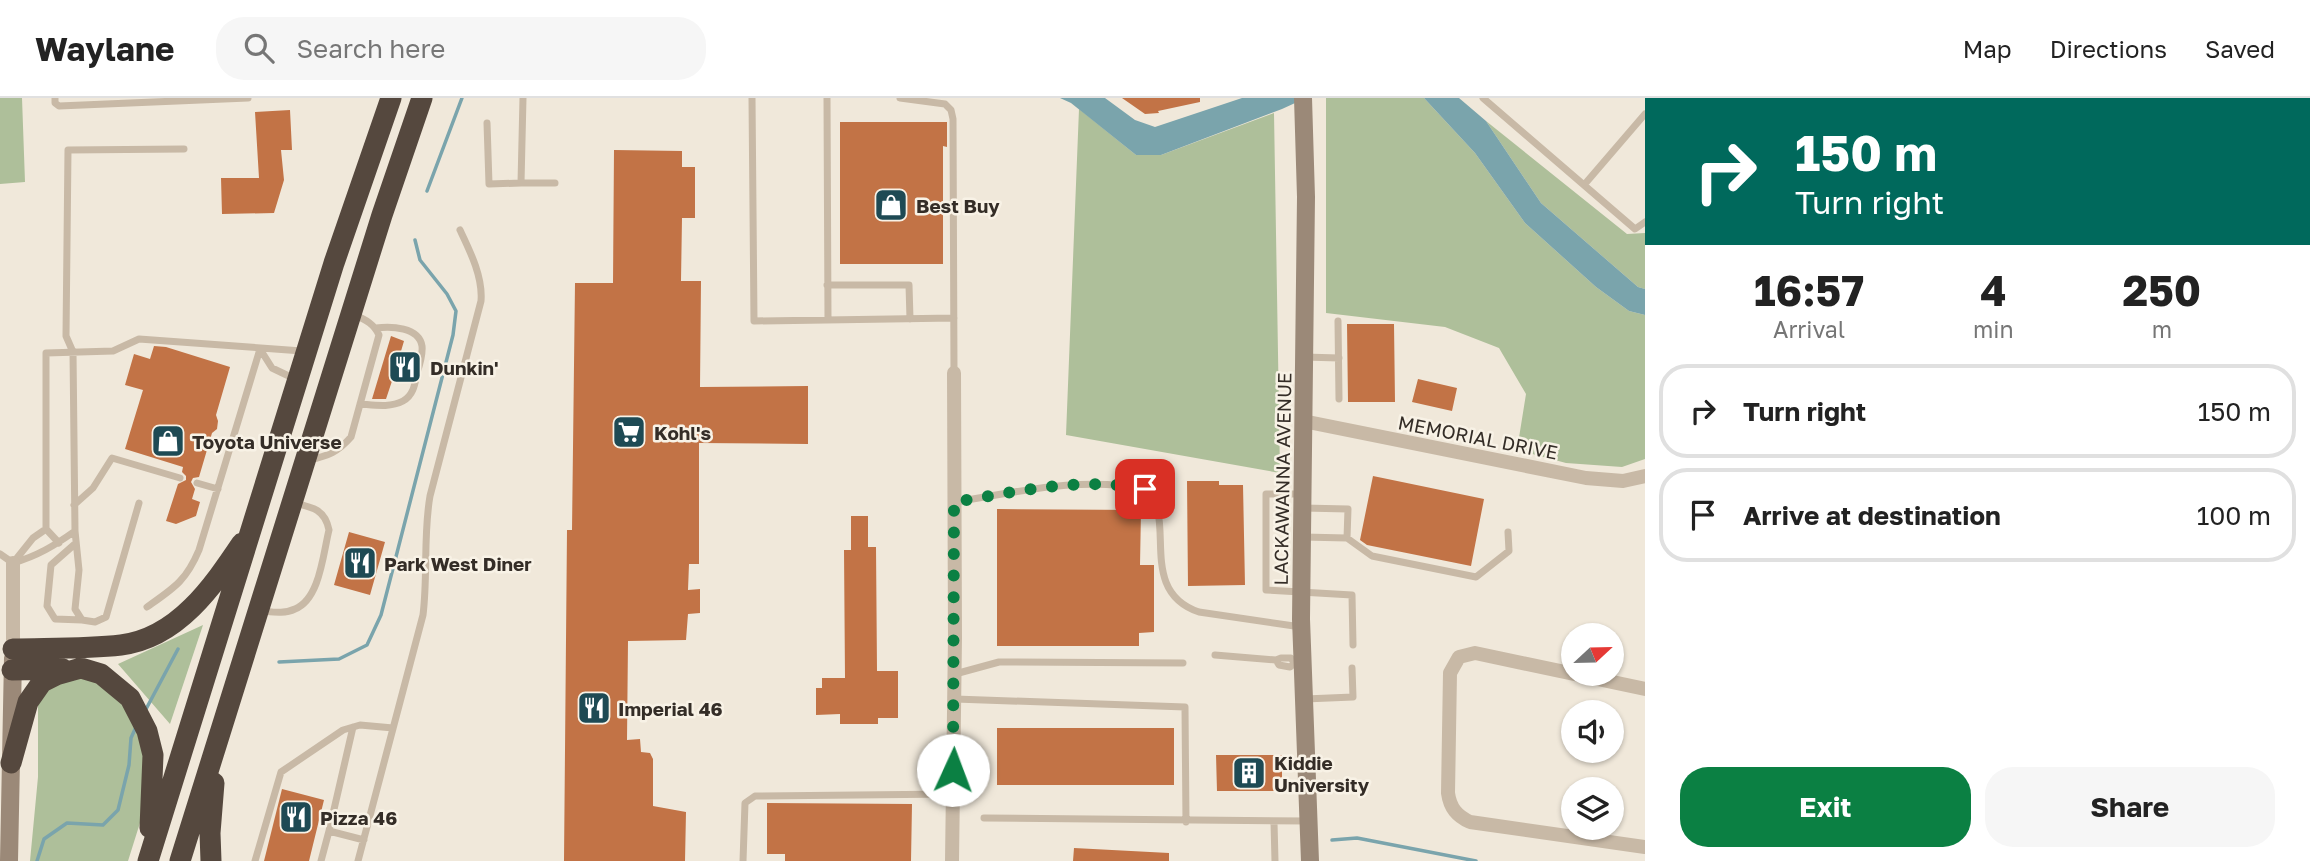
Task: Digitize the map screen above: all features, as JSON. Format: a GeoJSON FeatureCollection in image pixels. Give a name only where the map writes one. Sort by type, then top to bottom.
{"type":"FeatureCollection","features":[{"type":"Feature","properties":{"kind":"highway"},"geometry":{"type":"LineString","coordinates":[[148,861],[334,263],[391,98]]}},
{"type":"Feature","properties":{"kind":"highway"},"geometry":{"type":"LineString","coordinates":[[180,861],[351,313],[422,98]]}},
{"type":"Feature","properties":{"kind":"highway"},"geometry":{"type":"LineString","coordinates":[[13,659],[124,645],[154,635],[201,599],[255,524]]}},
{"type":"Feature","properties":{"kind":"highway"},"geometry":{"type":"LineString","coordinates":[[13,659],[81,668],[101,674],[119,686],[130,698],[147,731],[153,755],[148,861]]}},
{"type":"Feature","properties":{"kind":"highway"},"geometry":{"type":"LineString","coordinates":[[11,763],[28,702],[35,692],[43,682],[56,675],[81,668]]}},
{"type":"Feature","properties":{"kind":"highway"},"geometry":{"type":"LineString","coordinates":[[211,861],[210,833],[217,744]]}},
{"type":"Feature","properties":{"kind":"street","name":"LACKAWANNA AVENUE"},"geometry":{"type":"LineString","coordinates":[[1303,101],[1306,197],[1301,627],[1298,663],[1304,699],[1310,861]]}},
{"type":"Feature","properties":{"kind":"street"},"geometry":{"type":"LineString","coordinates":[[952,861],[955,699],[954,373]]}},
{"type":"Feature","properties":{"kind":"street","name":"MEMORIAL DRIVE"},"geometry":{"type":"LineString","coordinates":[[1303,421],[1586,478],[1623,481],[1645,476]]}},
{"type":"Feature","properties":{"kind":"street"},"geometry":{"type":"LineString","coordinates":[[9,861],[13,563]]}},
{"type":"Feature","properties":{"kind":"street"},"geometry":{"type":"LineString","coordinates":[[1645,689],[1475,653],[1459,657],[1450,673],[1448,793],[1456,813],[1470,821],[1645,847]]}},
{"type":"Feature","properties":{"kind":"lane"},"geometry":{"type":"LineString","coordinates":[[55,98],[55,103],[59,106],[248,98]]}},
{"type":"Feature","properties":{"kind":"lane"},"geometry":{"type":"LineString","coordinates":[[522,183],[523,98]]}},
{"type":"Feature","properties":{"kind":"lane"},"geometry":{"type":"LineString","coordinates":[[752,98],[754,321],[954,318]]}},
{"type":"Feature","properties":{"kind":"lane"},"geometry":{"type":"LineString","coordinates":[[827,98],[828,320]]}},
{"type":"Feature","properties":{"kind":"lane"},"geometry":{"type":"LineString","coordinates":[[900,98],[945,104],[951,110],[953,119],[954,373]]}},
{"type":"Feature","properties":{"kind":"lane"},"geometry":{"type":"LineString","coordinates":[[1483,98],[1635,229],[1645,222]]}},
{"type":"Feature","properties":{"kind":"lane"},"geometry":{"type":"LineString","coordinates":[[1584,185],[1645,114]]}},
{"type":"Feature","properties":{"kind":"lane"},"geometry":{"type":"LineString","coordinates":[[487,123],[489,184],[555,183]]}},
{"type":"Feature","properties":{"kind":"lane"},"geometry":{"type":"LineString","coordinates":[[82,620],[75,609],[79,570],[75,531],[73,352],[66,336],[68,150],[184,149]]}},
{"type":"Feature","properties":{"kind":"lane"},"geometry":{"type":"LineString","coordinates":[[358,861],[423,615],[427,586],[425,525],[430,496],[481,295],[471,251],[460,230]]}},
{"type":"Feature","properties":{"kind":"lane"},"geometry":{"type":"LineString","coordinates":[[827,285],[909,285],[910,319]]}},
{"type":"Feature","properties":{"kind":"lane"},"geometry":{"type":"LineString","coordinates":[[305,461],[329,456],[351,437],[379,335],[367,320],[351,313]]}},
{"type":"Feature","properties":{"kind":"lane"},"geometry":{"type":"LineString","coordinates":[[1338,321],[1339,399]]}},
{"type":"Feature","properties":{"kind":"lane"},"geometry":{"type":"LineString","coordinates":[[360,404],[394,404],[408,397],[412,392],[422,355],[420,341],[416,335],[393,327],[376,328]]}},
{"type":"Feature","properties":{"kind":"lane"},"geometry":{"type":"LineString","coordinates":[[59,543],[46,529],[46,353],[113,351],[139,339],[307,351]]}},
{"type":"Feature","properties":{"kind":"lane"},"geometry":{"type":"LineString","coordinates":[[261,349],[272,368],[298,381]]}},
{"type":"Feature","properties":{"kind":"lane"},"geometry":{"type":"LineString","coordinates":[[147,607],[177,586],[190,571],[200,550],[261,349]]}},
{"type":"Feature","properties":{"kind":"lane"},"geometry":{"type":"LineString","coordinates":[[1304,357],[1339,358]]}},
{"type":"Feature","properties":{"kind":"lane"},"geometry":{"type":"LineString","coordinates":[[75,505],[93,488],[112,458],[180,478]]}},
{"type":"Feature","properties":{"kind":"lane"},"geometry":{"type":"LineString","coordinates":[[197,482],[218,489]]}},
{"type":"Feature","properties":{"kind":"lane"},"geometry":{"type":"LineString","coordinates":[[954,502],[1051,485],[1090,484],[1145,489],[1154,498],[1158,508],[1160,554],[1165,578],[1172,592],[1185,607],[1199,612],[1301,627]]}},
{"type":"Feature","properties":{"kind":"lane"},"geometry":{"type":"LineString","coordinates":[[1347,538],[1348,509],[1266,494],[1266,590],[1352,595],[1353,645]]}},
{"type":"Feature","properties":{"kind":"lane"},"geometry":{"type":"LineString","coordinates":[[76,543],[51,565],[47,606],[55,619],[95,622],[106,617],[139,502]]}},
{"type":"Feature","properties":{"kind":"lane"},"geometry":{"type":"LineString","coordinates":[[258,611],[295,610],[314,593],[329,530],[327,520],[322,512],[315,508],[292,502]]}},
{"type":"Feature","properties":{"kind":"lane"},"geometry":{"type":"LineString","coordinates":[[13,563],[33,538],[46,529]]}},
{"type":"Feature","properties":{"kind":"lane"},"geometry":{"type":"LineString","coordinates":[[13,563],[37,556],[75,531]]}},
{"type":"Feature","properties":{"kind":"lane"},"geometry":{"type":"LineString","coordinates":[[1302,537],[1347,538],[1372,556],[1476,577],[1509,551],[1508,532]]}},
{"type":"Feature","properties":{"kind":"lane"},"geometry":{"type":"LineString","coordinates":[[0,554],[13,563]]}},
{"type":"Feature","properties":{"kind":"lane"},"geometry":{"type":"LineString","coordinates":[[1215,655],[1276,660],[1279,665],[1290,667],[1298,663]]}},
{"type":"Feature","properties":{"kind":"lane"},"geometry":{"type":"LineString","coordinates":[[954,674],[999,662],[1183,663]]}},
{"type":"Feature","properties":{"kind":"lane"},"geometry":{"type":"LineString","coordinates":[[1304,699],[1353,697],[1352,668]]}},
{"type":"Feature","properties":{"kind":"lane"},"geometry":{"type":"LineString","coordinates":[[955,699],[1185,707],[1186,822]]}},
{"type":"Feature","properties":{"kind":"lane"},"geometry":{"type":"LineString","coordinates":[[256,861],[281,772],[343,730],[360,725],[393,729]]}},
{"type":"Feature","properties":{"kind":"lane"},"geometry":{"type":"LineString","coordinates":[[321,861],[353,727]]}},
{"type":"Feature","properties":{"kind":"lane"},"geometry":{"type":"LineString","coordinates":[[743,861],[745,803],[755,796],[952,794]]}},
{"type":"Feature","properties":{"kind":"lane"},"geometry":{"type":"LineString","coordinates":[[984,818],[1186,822],[1308,821]]}},
{"type":"Feature","properties":{"kind":"lane"},"geometry":{"type":"LineString","coordinates":[[1274,822],[1275,861]]}},
{"type":"Feature","properties":{"kind":"lane"},"geometry":{"type":"LineString","coordinates":[[329,831],[364,840]]}},
{"type":"Feature","properties":{"kind":"green space"},"geometry":{"type":"Polygon","coordinates":[[[0,98],[22,98],[25,182],[0,184],[0,98]]]}},
{"type":"Feature","properties":{"kind":"green space"},"geometry":{"type":"Polygon","coordinates":[[[1326,98],[1424,98],[1475,153],[1525,223],[1596,287],[1629,311],[1645,315],[1645,459],[1622,467],[1566,463],[1517,450],[1526,394],[1499,348],[1445,327],[1326,313],[1326,98]]]}},
{"type":"Feature","properties":{"kind":"green space"},"geometry":{"type":"Polygon","coordinates":[[[1079,109],[1136,155],[1161,155],[1274,113],[1280,473],[1066,435],[1079,109]]]}},
{"type":"Feature","properties":{"kind":"green space"},"geometry":{"type":"Polygon","coordinates":[[[1486,121],[1627,234],[1645,233],[1645,289],[1638,287],[1541,203],[1486,121]]]}},
{"type":"Feature","properties":{"kind":"green space"},"geometry":{"type":"Polygon","coordinates":[[[203,625],[170,724],[118,664],[203,625]]]}},
{"type":"Feature","properties":{"kind":"green space"},"geometry":{"type":"Polygon","coordinates":[[[75,673],[105,680],[124,701],[140,734],[150,791],[128,861],[30,861],[38,777],[38,700],[50,686],[75,673]]]}},
{"type":"Feature","properties":{"kind":"water"},"geometry":{"type":"Polygon","coordinates":[[[1060,98],[1105,98],[1135,120],[1155,127],[1242,98],[1306,98],[1161,155],[1136,155],[1071,103],[1060,98]]]}},
{"type":"Feature","properties":{"kind":"water"},"geometry":{"type":"Polygon","coordinates":[[[1424,98],[1459,98],[1486,121],[1541,203],[1638,287],[1645,289],[1645,315],[1629,311],[1596,287],[1525,223],[1475,153],[1424,98]]]}},
{"type":"Feature","properties":{"kind":"building"},"geometry":{"type":"Polygon","coordinates":[[[1122,98],[1200,98],[1200,102],[1145,114],[1122,98]]]}},
{"type":"Feature","properties":{"kind":"building"},"geometry":{"type":"Polygon","coordinates":[[[290,110],[292,150],[281,150],[284,180],[274,213],[222,214],[221,178],[259,178],[255,112],[290,110]]]}},
{"type":"Feature","properties":{"kind":"building","name":"Best Buy"},"geometry":{"type":"Polygon","coordinates":[[[840,122],[947,122],[947,147],[943,146],[943,264],[840,264],[840,122]]]}},
{"type":"Feature","properties":{"kind":"building"},"geometry":{"type":"Polygon","coordinates":[[[614,150],[682,151],[682,167],[695,167],[695,218],[682,218],[681,281],[701,281],[700,387],[808,386],[808,444],[699,443],[699,564],[689,564],[688,590],[700,589],[700,613],[688,614],[686,640],[628,641],[627,740],[640,739],[641,752],[650,753],[653,759],[653,806],[686,812],[685,861],[564,861],[567,530],[572,530],[575,283],[613,283],[614,150]]]}},
{"type":"Feature","properties":{"kind":"building"},"geometry":{"type":"Polygon","coordinates":[[[1347,324],[1394,324],[1395,402],[1348,402],[1347,324]]]}},
{"type":"Feature","properties":{"kind":"building"},"geometry":{"type":"Polygon","coordinates":[[[391,336],[404,341],[399,358],[414,362],[410,377],[395,372],[386,399],[372,399],[391,336]]]}},
{"type":"Feature","properties":{"kind":"building","name":"Toyota Universe"},"geometry":{"type":"Polygon","coordinates":[[[154,346],[166,347],[230,367],[216,415],[217,429],[212,433],[199,477],[193,478],[191,482],[195,489],[192,499],[200,502],[196,516],[176,524],[166,521],[178,484],[186,480],[183,467],[125,449],[143,390],[125,385],[134,354],[150,359],[154,346]]]}},
{"type":"Feature","properties":{"kind":"building"},"geometry":{"type":"Polygon","coordinates":[[[1418,379],[1457,388],[1452,411],[1412,402],[1418,379]]]}},
{"type":"Feature","properties":{"kind":"building"},"geometry":{"type":"Polygon","coordinates":[[[1373,476],[1484,499],[1471,566],[1367,545],[1360,540],[1373,476]]]}},
{"type":"Feature","properties":{"kind":"building"},"geometry":{"type":"Polygon","coordinates":[[[1187,481],[1219,481],[1219,485],[1243,485],[1245,585],[1188,586],[1187,481]]]}},
{"type":"Feature","properties":{"kind":"building"},"geometry":{"type":"Polygon","coordinates":[[[997,509],[1141,510],[1140,565],[1154,565],[1154,632],[1139,633],[1139,646],[997,646],[997,509]]]}},
{"type":"Feature","properties":{"kind":"building"},"geometry":{"type":"Polygon","coordinates":[[[851,516],[868,516],[868,547],[876,547],[877,671],[898,671],[898,718],[878,718],[878,724],[840,724],[840,714],[816,715],[816,688],[822,688],[822,678],[845,678],[844,550],[851,550],[851,516]]]}},
{"type":"Feature","properties":{"kind":"building","name":"Park West Diner"},"geometry":{"type":"Polygon","coordinates":[[[349,532],[385,542],[370,595],[334,585],[349,532]]]}},
{"type":"Feature","properties":{"kind":"building"},"geometry":{"type":"Polygon","coordinates":[[[997,728],[1174,728],[1174,785],[997,785],[997,728]]]}},
{"type":"Feature","properties":{"kind":"building","name":"Kiddie University"},"geometry":{"type":"Polygon","coordinates":[[[1216,755],[1282,755],[1282,791],[1217,791],[1216,755]]]}},
{"type":"Feature","properties":{"kind":"building"},"geometry":{"type":"Polygon","coordinates":[[[282,789],[324,800],[309,861],[264,861],[282,789]]]}},
{"type":"Feature","properties":{"kind":"building"},"geometry":{"type":"Polygon","coordinates":[[[767,803],[912,804],[911,861],[785,861],[785,854],[767,854],[767,803]]]}},
{"type":"Feature","properties":{"kind":"building"},"geometry":{"type":"Polygon","coordinates":[[[1074,848],[1169,853],[1169,861],[1073,861],[1074,848]]]}},
{"type":"Feature","properties":{"kind":"waterway"},"geometry":{"type":"LineString","coordinates":[[427,191],[462,98]]}},
{"type":"Feature","properties":{"kind":"waterway"},"geometry":{"type":"LineString","coordinates":[[279,662],[339,659],[367,645],[381,615],[453,335],[456,311],[447,294],[420,260],[415,240]]}},
{"type":"Feature","properties":{"kind":"waterway"},"geometry":{"type":"LineString","coordinates":[[145,711],[178,649]]}},
{"type":"Feature","properties":{"kind":"waterway"},"geometry":{"type":"LineString","coordinates":[[37,861],[44,839],[67,823],[103,825],[118,810],[129,765],[131,738],[136,727]]}},
{"type":"Feature","properties":{"kind":"waterway"},"geometry":{"type":"LineString","coordinates":[[1332,840],[1357,838],[1476,861]]}},
{"type":"Feature","properties":{"kind":"place","name":"Best Buy"},"geometry":{"type":"Point","coordinates":[891,205]}},
{"type":"Feature","properties":{"kind":"place","name":"Dunkin'"},"geometry":{"type":"Point","coordinates":[405,367]}},
{"type":"Feature","properties":{"kind":"place","name":"Kohl's"},"geometry":{"type":"Point","coordinates":[629,432]}},
{"type":"Feature","properties":{"kind":"place","name":"Toyota Universe"},"geometry":{"type":"Point","coordinates":[168,441]}},
{"type":"Feature","properties":{"kind":"place","name":"Park West Diner"},"geometry":{"type":"Point","coordinates":[360,563]}},
{"type":"Feature","properties":{"kind":"place","name":"Imperial 46"},"geometry":{"type":"Point","coordinates":[594,708]}},
{"type":"Feature","properties":{"kind":"place","name":"Kiddie University"},"geometry":{"type":"Point","coordinates":[1249,773]}},
{"type":"Feature","properties":{"kind":"place","name":"Pizza 46"},"geometry":{"type":"Point","coordinates":[296,817]}},
{"type":"Feature","properties":{"kind":"route"},"geometry":{"type":"LineString","coordinates":[[953,770],[954,502],[1051,485],[1090,484],[1145,489]]}}]}
